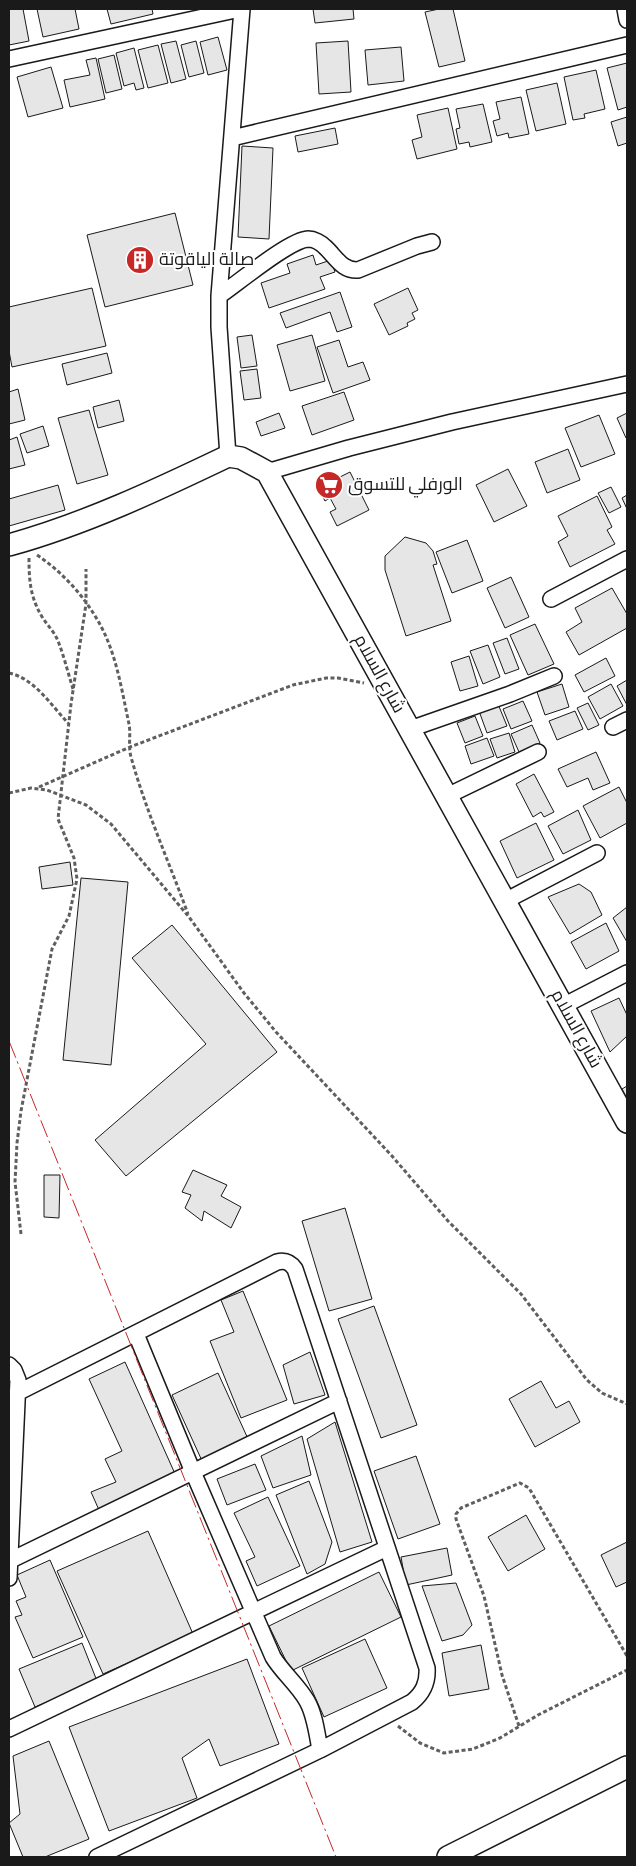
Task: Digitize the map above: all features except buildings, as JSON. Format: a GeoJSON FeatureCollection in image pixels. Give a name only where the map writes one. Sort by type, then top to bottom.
{"type":"FeatureCollection","features":[{"type":"Feature","properties":{"kind":"main road"},"geometry":{"type":"LineString","coordinates":[[17,547],[148,494],[228,456],[241,458],[267,472]]}},
{"type":"Feature","properties":{"kind":"main road","name":"شارع السلام"},"geometry":{"type":"LineString","coordinates":[[267,472],[627,1122]]}},
{"type":"Feature","properties":{"kind":"main road"},"geometry":{"type":"LineString","coordinates":[[448,1857],[627,1767]]}},
{"type":"Feature","properties":{"kind":"street"},"geometry":{"type":"LineString","coordinates":[[9,59],[241,9],[220,296],[220,336],[228,456]]}},
{"type":"Feature","properties":{"kind":"street"},"geometry":{"type":"LineString","coordinates":[[625,9],[627,20]]}},
{"type":"Feature","properties":{"kind":"street"},"geometry":{"type":"LineString","coordinates":[[232,138],[627,45]]}},
{"type":"Feature","properties":{"kind":"street"},"geometry":{"type":"LineString","coordinates":[[220,296],[273,258],[301,241],[309,239],[321,243],[342,266],[350,271],[358,270],[417,246],[432,242]]}},
{"type":"Feature","properties":{"kind":"street"},"geometry":{"type":"LineString","coordinates":[[267,472],[349,448],[452,422],[627,384]]}},
{"type":"Feature","properties":{"kind":"street"},"geometry":{"type":"LineString","coordinates":[[552,599],[627,559]]}},
{"type":"Feature","properties":{"kind":"street"},"geometry":{"type":"LineString","coordinates":[[410,729],[510,694],[554,676]]}},
{"type":"Feature","properties":{"kind":"street"},"geometry":{"type":"LineString","coordinates":[[613,727],[627,720]]}},
{"type":"Feature","properties":{"kind":"street"},"geometry":{"type":"LineString","coordinates":[[447,796],[538,752]]}},
{"type":"Feature","properties":{"kind":"street"},"geometry":{"type":"LineString","coordinates":[[505,901],[597,853]]}},
{"type":"Feature","properties":{"kind":"street"},"geometry":{"type":"LineString","coordinates":[[563,1006],[627,973]]}},
{"type":"Feature","properties":{"kind":"street"},"geometry":{"type":"LineString","coordinates":[[17,1393],[277,1262],[286,1261],[292,1265],[427,1668],[426,1684],[418,1698],[320,1750],[97,1857]]}},
{"type":"Feature","properties":{"kind":"street"},"geometry":{"type":"LineString","coordinates":[[136,1334],[193,1472],[273,1656],[279,1667],[306,1700],[311,1710],[320,1750]]}},
{"type":"Feature","properties":{"kind":"street"},"geometry":{"type":"LineString","coordinates":[[9,1365],[14,1370],[18,1380],[10,1517],[9,1578]]}},
{"type":"Feature","properties":{"kind":"street"},"geometry":{"type":"LineString","coordinates":[[10,1561],[338,1402]]}},
{"type":"Feature","properties":{"kind":"street"},"geometry":{"type":"LineString","coordinates":[[9,1729],[387,1548]]}},
{"type":"Feature","properties":{"kind":"path"},"geometry":{"type":"LineString","coordinates":[[17,547],[57,570],[86,604],[106,638],[112,653],[130,732],[131,755],[149,814],[190,917]]}},
{"type":"Feature","properties":{"kind":"path"},"geometry":{"type":"LineString","coordinates":[[17,547],[29,579],[32,596],[42,616],[58,640],[73,690]]}},
{"type":"Feature","properties":{"kind":"path"},"geometry":{"type":"LineString","coordinates":[[21,1234],[16,1182],[17,1143],[21,1111],[52,949],[69,916],[77,879],[74,858],[58,819],[68,724],[86,604],[86,569]]}},
{"type":"Feature","properties":{"kind":"path"},"geometry":{"type":"LineString","coordinates":[[9,673],[17,674],[37,688],[68,724]]}},
{"type":"Feature","properties":{"kind":"path"},"geometry":{"type":"LineString","coordinates":[[9,793],[22,789],[39,788],[130,747],[303,681],[338,678],[363,683],[389,692]]}},
{"type":"Feature","properties":{"kind":"path"},"geometry":{"type":"LineString","coordinates":[[39,788],[86,805],[111,824],[190,917],[264,1018],[392,1156],[448,1221],[521,1294],[587,1380],[602,1393],[627,1404]]}},
{"type":"Feature","properties":{"kind":"path"},"geometry":{"type":"LineString","coordinates":[[519,1726],[502,1675],[484,1596],[456,1519],[456,1514],[460,1508],[520,1483],[527,1486],[549,1520],[627,1656]]}},
{"type":"Feature","properties":{"kind":"path"},"geometry":{"type":"LineString","coordinates":[[389,1714],[410,1736],[420,1743],[444,1752],[473,1749],[487,1745],[565,1700],[627,1670]]}},
{"type":"Feature","properties":{"kind":"power"},"geometry":{"type":"LineString","coordinates":[[9,1041],[336,1857]]}},
{"type":"Feature","properties":{"kind":"place","name":"صالة الياقوتة"},"geometry":{"type":"Point","coordinates":[140,260]}},
{"type":"Feature","properties":{"kind":"place","name":"الورفلي للتسوق"},"geometry":{"type":"Point","coordinates":[329,485]}}]}
